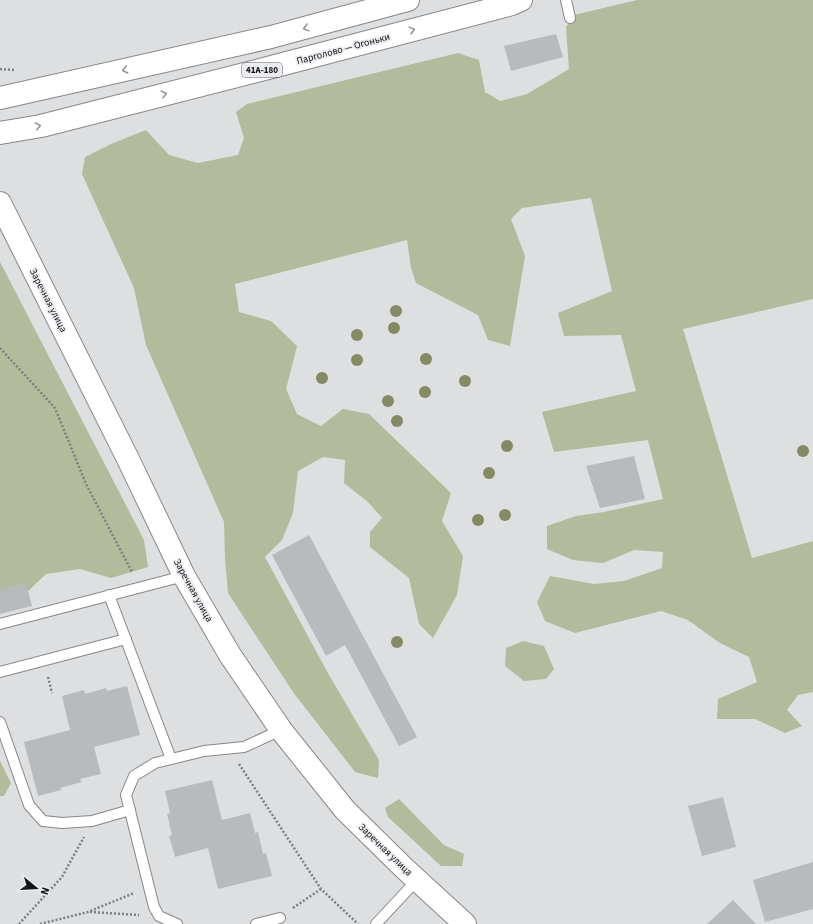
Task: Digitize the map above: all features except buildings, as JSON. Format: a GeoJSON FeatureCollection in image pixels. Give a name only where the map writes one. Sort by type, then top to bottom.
{"type":"FeatureCollection","features":[{"type":"Feature","properties":{"kind":"main road"},"geometry":{"type":"LineString","coordinates":[[0,98],[271,37],[408,0]]}},
{"type":"Feature","properties":{"kind":"main road","name":"Парголово — Огоньки"},"geometry":{"type":"LineString","coordinates":[[0,133],[41,126],[268,68],[512,4],[522,0]]}},
{"type":"Feature","properties":{"kind":"main road","name":"Заречная улица"},"geometry":{"type":"LineString","coordinates":[[0,203],[128,459],[184,576],[230,655],[281,730],[345,810],[465,924]]}},
{"type":"Feature","properties":{"kind":"lane"},"geometry":{"type":"LineString","coordinates":[[566,0],[570,18]]}},
{"type":"Feature","properties":{"kind":"lane"},"geometry":{"type":"LineString","coordinates":[[0,624],[184,576]]}},
{"type":"Feature","properties":{"kind":"lane"},"geometry":{"type":"LineString","coordinates":[[109,595],[171,759]]}},
{"type":"Feature","properties":{"kind":"lane"},"geometry":{"type":"LineString","coordinates":[[0,672],[126,639]]}},
{"type":"Feature","properties":{"kind":"lane"},"geometry":{"type":"LineString","coordinates":[[0,722],[28,805],[43,821],[62,823],[92,821],[130,810]]}},
{"type":"Feature","properties":{"kind":"lane"},"geometry":{"type":"LineString","coordinates":[[177,924],[159,916],[154,907],[126,795],[134,776],[155,763],[204,751],[244,747],[281,730]]}},
{"type":"Feature","properties":{"kind":"lane"},"geometry":{"type":"LineString","coordinates":[[376,924],[417,880]]}},
{"type":"Feature","properties":{"kind":"lane"},"geometry":{"type":"LineString","coordinates":[[256,924],[280,918]]}},
{"type":"Feature","properties":{"kind":"path"},"geometry":{"type":"LineString","coordinates":[[0,348],[55,408],[86,484],[135,577]]}},
{"type":"Feature","properties":{"kind":"path"},"geometry":{"type":"LineString","coordinates":[[229,748],[321,889],[358,924]]}},
{"type":"Feature","properties":{"kind":"path"},"geometry":{"type":"LineString","coordinates":[[19,924],[62,877],[92,821]]}},
{"type":"Feature","properties":{"kind":"path"},"geometry":{"type":"LineString","coordinates":[[40,924],[88,912],[149,887]]}},
{"type":"Feature","properties":{"kind":"path"},"geometry":{"type":"LineString","coordinates":[[280,918],[321,889]]}},
{"type":"Feature","properties":{"kind":"path"},"geometry":{"type":"LineString","coordinates":[[88,912],[159,916]]}},
{"type":"Feature","properties":{"kind":"green space"},"geometry":{"type":"Polygon","coordinates":[[[637,0],[813,0],[813,299],[683,329],[752,558],[813,541],[813,692],[798,695],[787,710],[802,726],[785,733],[755,719],[717,719],[718,699],[757,682],[749,657],[720,643],[688,620],[661,611],[575,633],[545,621],[537,602],[550,576],[594,584],[624,581],[662,568],[663,552],[634,550],[603,563],[573,560],[547,549],[547,526],[576,516],[604,512],[663,499],[648,440],[554,452],[542,412],[636,391],[621,335],[564,336],[558,313],[612,291],[591,198],[522,208],[511,219],[525,256],[510,346],[488,340],[478,315],[416,283],[411,268],[407,240],[235,284],[239,312],[271,321],[297,346],[286,389],[297,414],[321,426],[343,409],[369,414],[451,493],[442,521],[463,556],[457,595],[433,638],[419,624],[409,578],[370,547],[370,532],[382,518],[368,502],[344,483],[345,460],[323,457],[298,471],[293,513],[282,540],[265,557],[329,675],[379,760],[378,778],[355,772],[293,692],[228,593],[224,522],[146,345],[134,288],[82,174],[85,157],[111,144],[146,130],[169,155],[198,163],[238,155],[244,138],[236,112],[247,104],[458,53],[479,60],[485,92],[500,101],[527,94],[569,69],[566,27],[574,15],[637,0]]]}},
{"type":"Feature","properties":{"kind":"green space"},"geometry":{"type":"Polygon","coordinates":[[[0,262],[144,540],[148,567],[111,578],[80,569],[46,574],[23,596],[0,603],[0,262]]]}},
{"type":"Feature","properties":{"kind":"green space"},"geometry":{"type":"Polygon","coordinates":[[[523,641],[544,646],[554,669],[546,679],[524,681],[505,666],[506,648],[523,641]]]}},
{"type":"Feature","properties":{"kind":"green space"},"geometry":{"type":"Polygon","coordinates":[[[0,761],[11,783],[4,796],[0,796],[0,761]]]}},
{"type":"Feature","properties":{"kind":"green space"},"geometry":{"type":"Polygon","coordinates":[[[399,799],[444,845],[464,854],[462,866],[441,866],[388,817],[385,808],[399,799]]]}}]}
